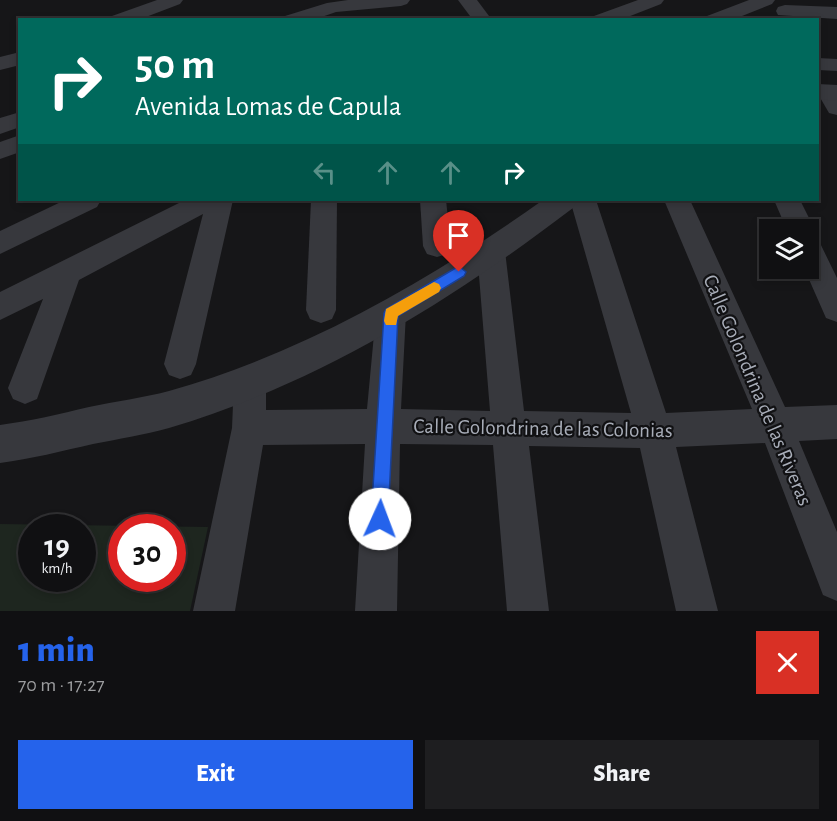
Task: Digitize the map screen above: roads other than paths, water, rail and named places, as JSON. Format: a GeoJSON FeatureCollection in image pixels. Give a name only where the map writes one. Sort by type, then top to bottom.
{"type":"FeatureCollection","features":[{"type":"Feature","properties":{"kind":"street"},"geometry":{"type":"LineString","coordinates":[[124,18],[174,0]]}},
{"type":"Feature","properties":{"kind":"street"},"geometry":{"type":"LineString","coordinates":[[298,18],[343,3],[401,0]]}},
{"type":"Feature","properties":{"kind":"street"},"geometry":{"type":"LineString","coordinates":[[467,0],[481,18]]}},
{"type":"Feature","properties":{"kind":"street"},"geometry":{"type":"LineString","coordinates":[[606,18],[655,0]]}},
{"type":"Feature","properties":{"kind":"street"},"geometry":{"type":"LineString","coordinates":[[719,18],[766,0]]}},
{"type":"Feature","properties":{"kind":"street"},"geometry":{"type":"LineString","coordinates":[[787,10],[837,13]]}},
{"type":"Feature","properties":{"kind":"street"},"geometry":{"type":"LineString","coordinates":[[0,64],[18,59]]}},
{"type":"Feature","properties":{"kind":"street"},"geometry":{"type":"LineString","coordinates":[[819,64],[837,65]]}},
{"type":"Feature","properties":{"kind":"street"},"geometry":{"type":"LineString","coordinates":[[0,126],[18,120]]}},
{"type":"Feature","properties":{"kind":"street"},"geometry":{"type":"LineString","coordinates":[[0,151],[18,144]]}},
{"type":"Feature","properties":{"kind":"street"},"geometry":{"type":"LineString","coordinates":[[0,243],[86,201]]}},
{"type":"Feature","properties":{"kind":"street"},"geometry":{"type":"LineString","coordinates":[[0,307],[205,201]]}},
{"type":"Feature","properties":{"kind":"street"},"geometry":{"type":"LineString","coordinates":[[180,364],[220,201]]}},
{"type":"Feature","properties":{"kind":"street"},"geometry":{"type":"LineString","coordinates":[[321,310],[324,201]]}},
{"type":"Feature","properties":{"kind":"street"},"geometry":{"type":"LineString","coordinates":[[433,201],[437,246]]}},
{"type":"Feature","properties":{"kind":"street"},"geometry":{"type":"LineString","coordinates":[[0,444],[168,409],[250,381],[391,313],[491,251],[562,201]]}},
{"type":"Feature","properties":{"kind":"street"},"geometry":{"type":"LineString","coordinates":[[583,201],[654,431],[697,611]]}},
{"type":"Feature","properties":{"kind":"street","name":"Calle Golondrina de las Riveras"},"geometry":{"type":"LineString","coordinates":[[677,201],[776,426],[837,581]]}},
{"type":"Feature","properties":{"kind":"street"},"geometry":{"type":"LineString","coordinates":[[787,201],[796,219]]}},
{"type":"Feature","properties":{"kind":"street"},"geometry":{"type":"LineString","coordinates":[[491,251],[528,611]]}},
{"type":"Feature","properties":{"kind":"street"},"geometry":{"type":"LineString","coordinates":[[819,271],[837,309]]}},
{"type":"Feature","properties":{"kind":"street"},"geometry":{"type":"LineString","coordinates":[[25,388],[67,274]]}},
{"type":"Feature","properties":{"kind":"street"},"geometry":{"type":"LineString","coordinates":[[376,611],[391,313]]}},
{"type":"Feature","properties":{"kind":"street"},"geometry":{"type":"LineString","coordinates":[[214,611],[249,428],[250,381]]}},
{"type":"Feature","properties":{"kind":"street","name":"Calle Golondrina de las Colonias"},"geometry":{"type":"LineString","coordinates":[[249,428],[384,426],[654,431],[837,422]]}}]}
